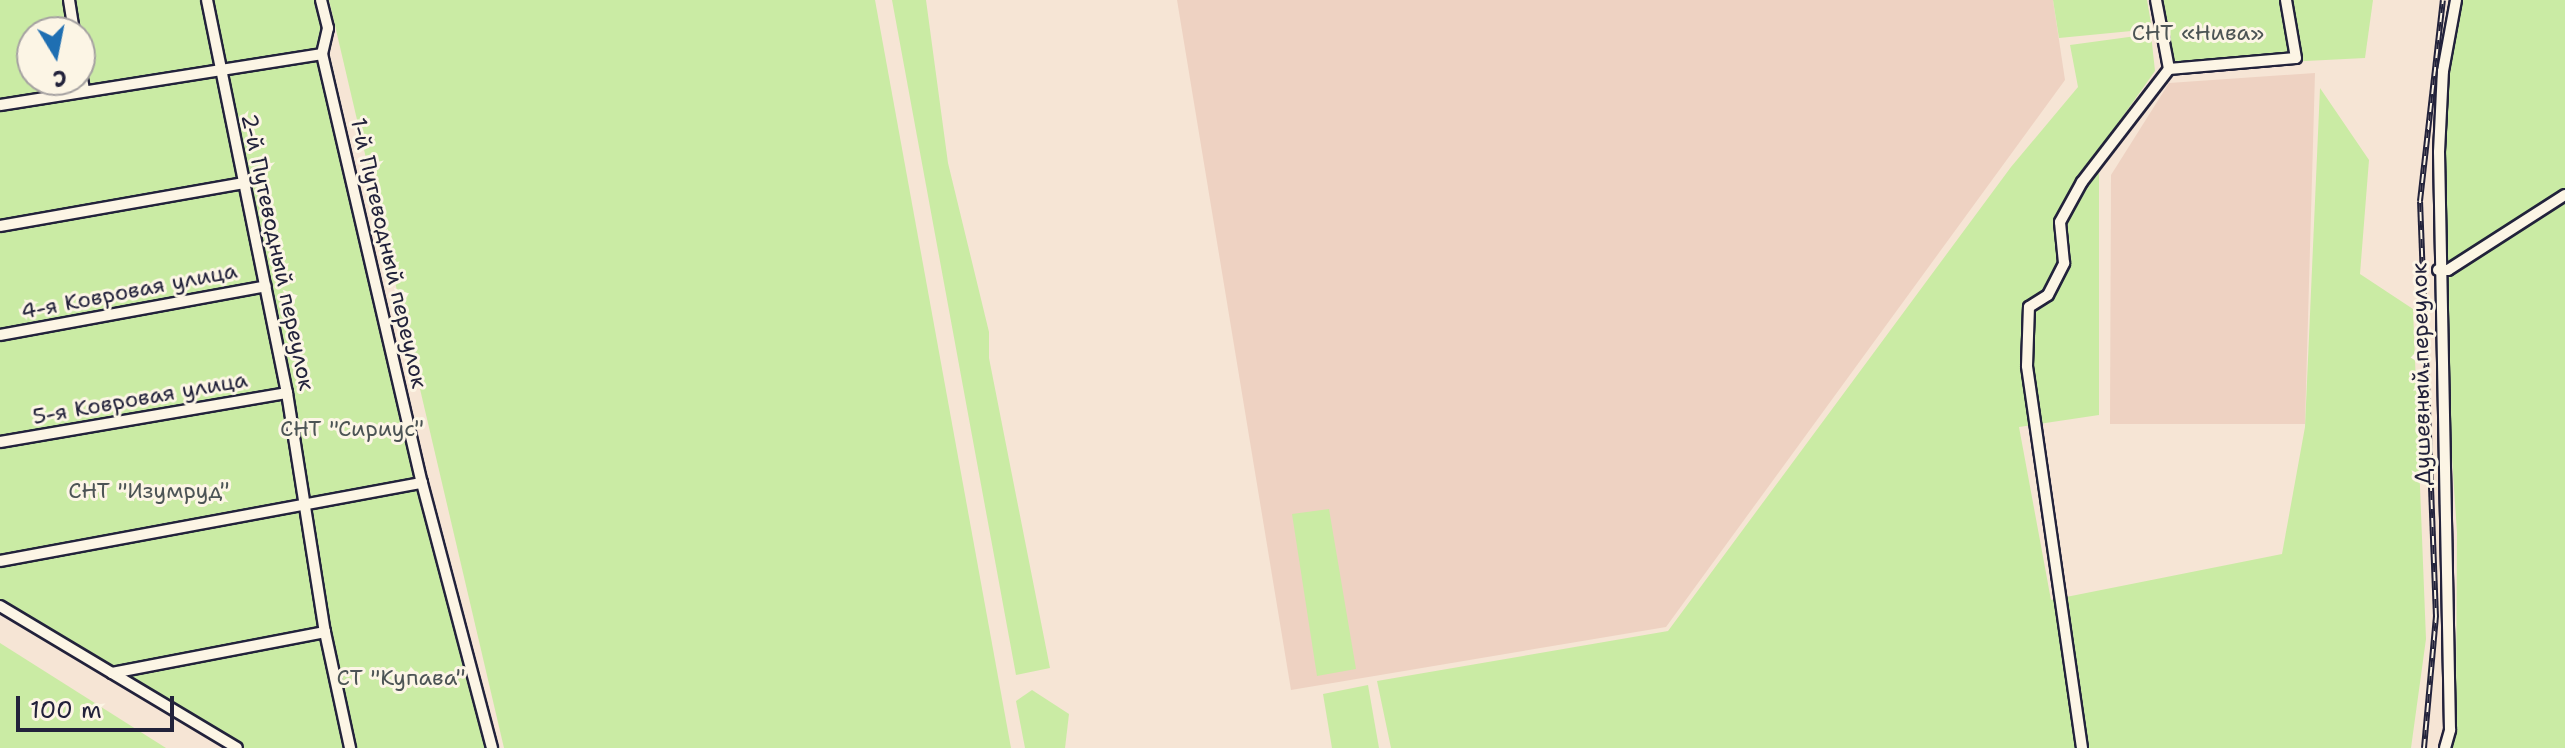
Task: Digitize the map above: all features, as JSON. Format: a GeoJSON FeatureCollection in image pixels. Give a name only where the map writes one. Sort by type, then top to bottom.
{"type":"FeatureCollection","features":[{"type":"Feature","properties":{"kind":"street","name":"2-й Путеводный переулок"},"geometry":{"type":"LineString","coordinates":[[207,0],[287,393],[325,632],[350,748]]}},
{"type":"Feature","properties":{"kind":"street","name":"1-й Путеводный переулок"},"geometry":{"type":"LineString","coordinates":[[321,0],[328,28],[322,54],[422,483],[492,748]]}},
{"type":"Feature","properties":{"kind":"street"},"geometry":{"type":"LineString","coordinates":[[2156,0],[2169,69]]}},
{"type":"Feature","properties":{"kind":"street"},"geometry":{"type":"LineString","coordinates":[[2082,748],[2027,366],[2029,307],[2048,295],[2064,263],[2060,222],[2082,182],[2169,69],[2296,58],[2286,0]]}},
{"type":"Feature","properties":{"kind":"street","name":"Душевный переулок"},"geometry":{"type":"LineString","coordinates":[[2445,748],[2450,730],[2438,270],[2443,71],[2456,0]]}},
{"type":"Feature","properties":{"kind":"street"},"geometry":{"type":"LineString","coordinates":[[96,88],[322,54]]}},
{"type":"Feature","properties":{"kind":"street"},"geometry":{"type":"LineString","coordinates":[[0,105],[50,96]]}},
{"type":"Feature","properties":{"kind":"street"},"geometry":{"type":"LineString","coordinates":[[0,226],[243,183]]}},
{"type":"Feature","properties":{"kind":"street"},"geometry":{"type":"LineString","coordinates":[[2438,270],[2448,270],[2565,195]]}},
{"type":"Feature","properties":{"kind":"street","name":"4-я Ковровая улица"},"geometry":{"type":"LineString","coordinates":[[0,335],[266,286]]}},
{"type":"Feature","properties":{"kind":"street","name":"5-я Ковровая улица"},"geometry":{"type":"LineString","coordinates":[[0,442],[287,393]]}},
{"type":"Feature","properties":{"kind":"street"},"geometry":{"type":"LineString","coordinates":[[0,561],[422,483]]}},
{"type":"Feature","properties":{"kind":"street"},"geometry":{"type":"LineString","coordinates":[[0,606],[237,748]]}},
{"type":"Feature","properties":{"kind":"street"},"geometry":{"type":"LineString","coordinates":[[112,673],[325,632]]}},
{"type":"Feature","properties":{"kind":"shaded area"},"geometry":{"type":"Polygon","coordinates":[[[1177,0],[2053,0],[2065,80],[1666,627],[1291,690],[1177,0]]]}},
{"type":"Feature","properties":{"kind":"shaded area"},"geometry":{"type":"Polygon","coordinates":[[[2315,73],[2305,424],[2110,424],[2111,175],[2169,83],[2315,73]]]}},
{"type":"Feature","properties":{"kind":"green space","name":"СНТ \"Изумруд\""},"geometry":{"type":"Polygon","coordinates":[[[0,0],[317,0],[487,748],[236,748],[0,610],[0,0]]]}},
{"type":"Feature","properties":{"kind":"green space"},"geometry":{"type":"Polygon","coordinates":[[[329,0],[875,0],[1011,748],[504,748],[329,0]]]}},
{"type":"Feature","properties":{"kind":"green space"},"geometry":{"type":"Polygon","coordinates":[[[892,0],[926,0],[948,163],[989,332],[989,358],[1050,668],[1016,675],[892,0]]]}},
{"type":"Feature","properties":{"kind":"green space"},"geometry":{"type":"Polygon","coordinates":[[[2053,0],[2147,0],[2152,29],[2059,38],[2053,0]]]}},
{"type":"Feature","properties":{"kind":"green space","name":"СНТ «Нива»"},"geometry":{"type":"Polygon","coordinates":[[[2156,0],[2373,0],[2365,58],[2169,68],[2156,0]]]}},
{"type":"Feature","properties":{"kind":"green space"},"geometry":{"type":"Polygon","coordinates":[[[2455,0],[2565,0],[2565,748],[2450,748],[2456,716],[2457,533],[2438,246],[2455,0]]]}},
{"type":"Feature","properties":{"kind":"green space"},"geometry":{"type":"Polygon","coordinates":[[[2151,34],[2155,71],[2099,150],[2099,415],[2019,427],[2051,600],[2282,554],[2305,427],[2320,88],[2369,160],[2360,274],[2413,309],[2426,639],[2411,748],[1391,748],[1377,681],[1668,631],[2011,167],[2078,87],[2070,45],[2151,34]]]}},
{"type":"Feature","properties":{"kind":"green space"},"geometry":{"type":"Polygon","coordinates":[[[1329,509],[1356,669],[1317,676],[1292,514],[1329,509]]]}},
{"type":"Feature","properties":{"kind":"green space"},"geometry":{"type":"Polygon","coordinates":[[[0,643],[166,748],[0,748],[0,643]]]}},
{"type":"Feature","properties":{"kind":"green space"},"geometry":{"type":"Polygon","coordinates":[[[1368,685],[1379,748],[1332,748],[1323,694],[1368,685]]]}},
{"type":"Feature","properties":{"kind":"green space"},"geometry":{"type":"Polygon","coordinates":[[[1032,690],[1069,714],[1065,748],[1025,748],[1016,701],[1032,690]]]}},
{"type":"Feature","properties":{"kind":"railway"},"geometry":{"type":"LineString","coordinates":[[2424,748],[2436,617],[2420,201],[2443,0]]}},
{"type":"Feature","properties":{"kind":"park label","name":"СНТ \"Сириус\""},"geometry":{"type":"Point","coordinates":[352,429]}},
{"type":"Feature","properties":{"kind":"park label","name":"СТ \"Купава\""},"geometry":{"type":"Point","coordinates":[401,678]}}]}
